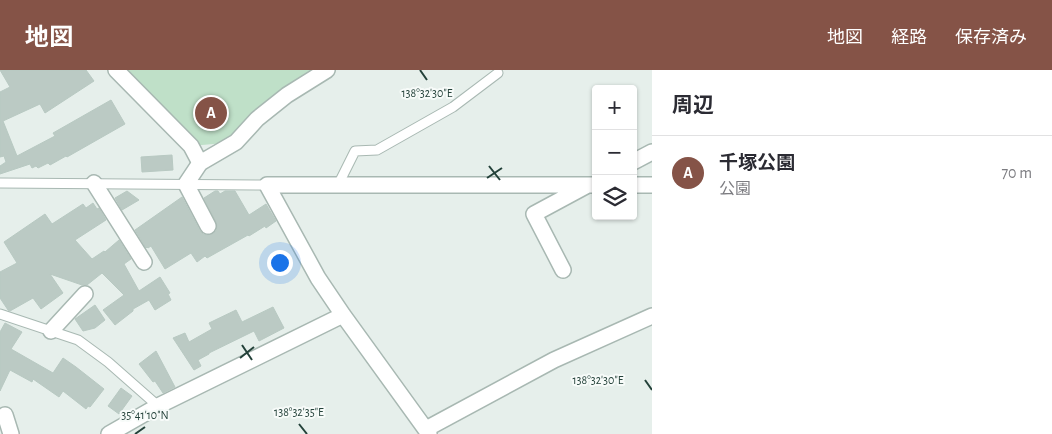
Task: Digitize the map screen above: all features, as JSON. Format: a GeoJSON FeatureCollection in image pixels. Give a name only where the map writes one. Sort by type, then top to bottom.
{"type":"FeatureCollection","features":[{"type":"Feature","properties":{"kind":"street"},"geometry":{"type":"LineString","coordinates":[[116,70],[191,146],[200,163]]}},
{"type":"Feature","properties":{"kind":"street"},"geometry":{"type":"LineString","coordinates":[[208,226],[186,184],[200,163],[236,142],[257,119],[287,95],[327,70]]}},
{"type":"Feature","properties":{"kind":"street"},"geometry":{"type":"LineString","coordinates":[[637,160],[652,152]]}},
{"type":"Feature","properties":{"kind":"street"},"geometry":{"type":"LineString","coordinates":[[94,183],[144,262]]}},
{"type":"Feature","properties":{"kind":"street"},"geometry":{"type":"LineString","coordinates":[[592,184],[267,185],[318,278],[428,432],[554,360],[652,316]]}},
{"type":"Feature","properties":{"kind":"street"},"geometry":{"type":"LineString","coordinates":[[563,270],[534,214],[592,185]]}},
{"type":"Feature","properties":{"kind":"street"},"geometry":{"type":"LineString","coordinates":[[637,185],[652,185]]}},
{"type":"Feature","properties":{"kind":"street"},"geometry":{"type":"LineString","coordinates":[[51,331],[84,294]]}},
{"type":"Feature","properties":{"kind":"street"},"geometry":{"type":"LineString","coordinates":[[109,434],[158,406],[343,315]]}},
{"type":"Feature","properties":{"kind":"street"},"geometry":{"type":"LineString","coordinates":[[5,415],[11,434]]}},
{"type":"Feature","properties":{"kind":"lane"},"geometry":{"type":"LineString","coordinates":[[338,185],[355,151],[378,150],[452,107],[498,73]]}},
{"type":"Feature","properties":{"kind":"lane"},"geometry":{"type":"LineString","coordinates":[[0,183],[267,185]]}},
{"type":"Feature","properties":{"kind":"lane"},"geometry":{"type":"LineString","coordinates":[[0,314],[78,340],[108,362],[158,406]]}},
{"type":"Feature","properties":{"kind":"green space"},"geometry":{"type":"Polygon","coordinates":[[[116,70],[327,70],[236,142],[191,146],[116,70]]]}},
{"type":"Feature","properties":{"kind":"building"},"geometry":{"type":"Polygon","coordinates":[[[0,70],[86,70],[94,81],[45,113],[40,104],[3,121],[17,156],[55,136],[53,133],[111,100],[125,124],[50,165],[48,163],[38,168],[36,166],[32,168],[30,164],[0,174],[0,166],[6,162],[4,156],[0,157],[0,92],[10,87],[0,70]]]}},
{"type":"Feature","properties":{"kind":"building"},"geometry":{"type":"Polygon","coordinates":[[[172,155],[173,170],[142,172],[141,157],[172,155]]]}},
{"type":"Feature","properties":{"kind":"building"},"geometry":{"type":"Polygon","coordinates":[[[127,191],[139,200],[122,210],[115,198],[127,191]]]}},
{"type":"Feature","properties":{"kind":"building"},"geometry":{"type":"Polygon","coordinates":[[[218,191],[220,194],[225,191],[235,191],[249,215],[266,204],[276,221],[207,258],[205,256],[197,262],[191,253],[165,269],[151,246],[146,248],[135,230],[182,197],[200,231],[207,235],[212,234],[216,231],[217,226],[204,198],[218,191]]]}},
{"type":"Feature","properties":{"kind":"building"},"geometry":{"type":"Polygon","coordinates":[[[93,203],[97,209],[99,208],[106,220],[75,240],[92,259],[105,252],[119,240],[131,259],[124,264],[139,291],[160,277],[170,293],[168,294],[171,300],[155,310],[149,300],[133,309],[115,325],[103,310],[124,295],[102,273],[87,285],[50,274],[63,293],[41,309],[33,298],[10,311],[8,310],[0,298],[0,272],[17,263],[4,242],[45,214],[52,224],[83,204],[86,208],[93,203]]]}},
{"type":"Feature","properties":{"kind":"building"},"geometry":{"type":"Polygon","coordinates":[[[95,305],[105,320],[95,328],[83,331],[75,319],[95,305]]]}},
{"type":"Feature","properties":{"kind":"building"},"geometry":{"type":"Polygon","coordinates":[[[273,307],[284,328],[259,341],[254,331],[198,360],[201,366],[194,370],[173,338],[185,333],[189,342],[212,329],[209,323],[236,310],[242,322],[273,307]]]}},
{"type":"Feature","properties":{"kind":"building"},"geometry":{"type":"Polygon","coordinates":[[[5,323],[22,332],[11,349],[53,373],[63,358],[104,389],[90,407],[88,406],[86,409],[63,391],[59,397],[33,379],[32,382],[10,370],[0,391],[0,332],[5,323]]]}},
{"type":"Feature","properties":{"kind":"building"},"geometry":{"type":"Polygon","coordinates":[[[156,351],[175,387],[163,393],[139,364],[156,351]]]}},
{"type":"Feature","properties":{"kind":"building"},"geometry":{"type":"Polygon","coordinates":[[[121,388],[132,396],[119,414],[108,406],[121,388]]]}},
{"type":"Feature","properties":{"kind":"place","name":"千塚公園"},"geometry":{"type":"Point","coordinates":[211,113]}}]}
